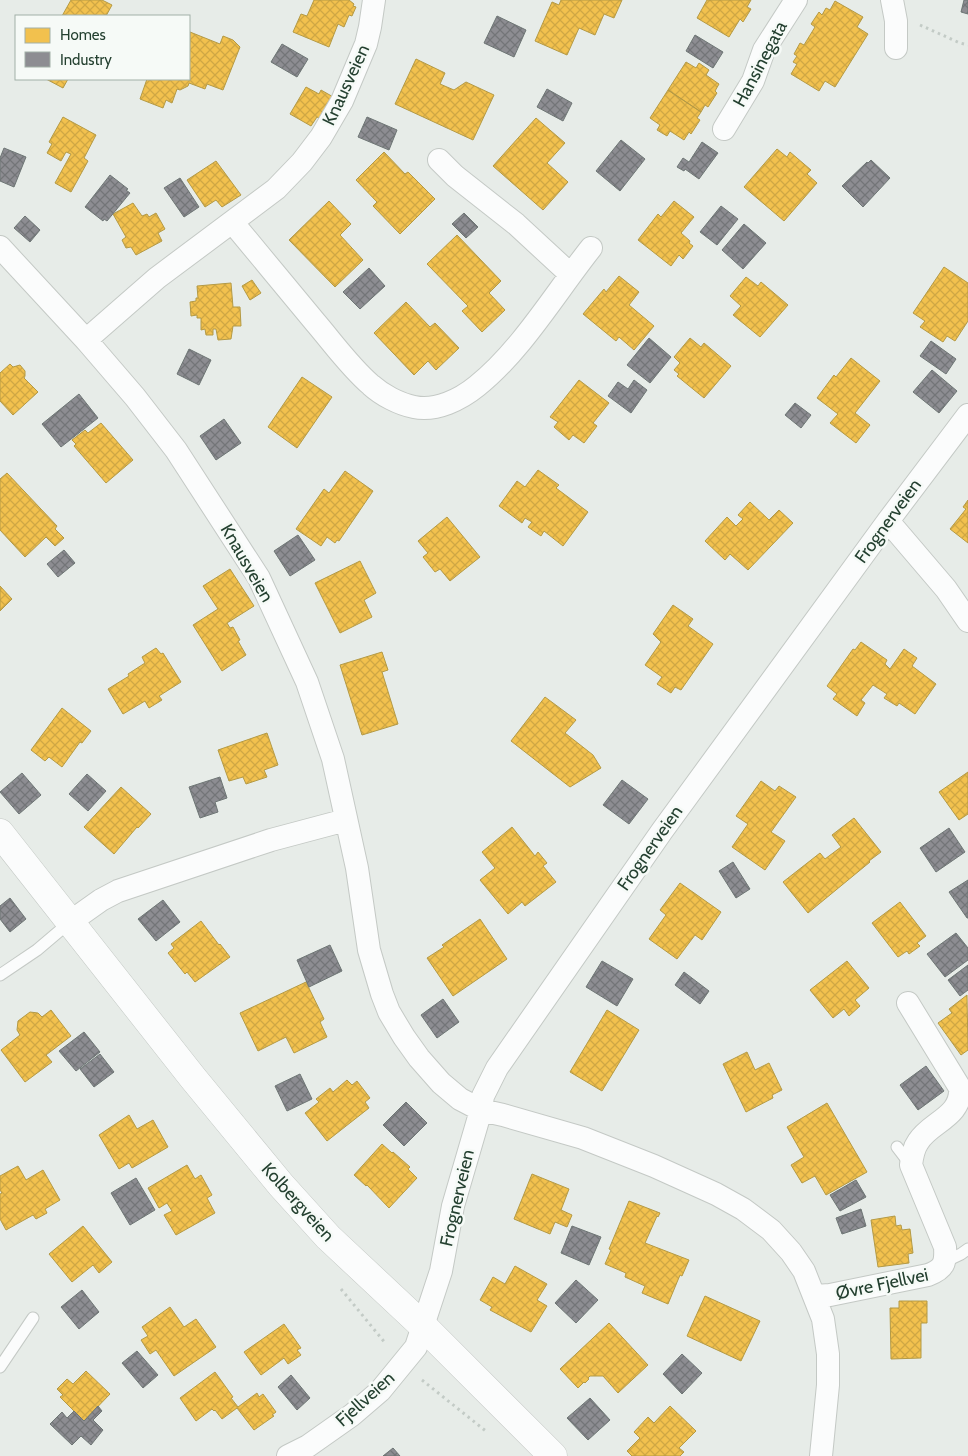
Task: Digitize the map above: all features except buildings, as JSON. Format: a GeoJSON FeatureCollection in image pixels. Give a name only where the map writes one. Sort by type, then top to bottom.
{"type":"FeatureCollection","features":[{"type":"Feature","properties":{"kind":"street","name":"Knausveien"},"geometry":{"type":"LineString","coordinates":[[86,340],[157,278],[276,189],[302,162],[321,137],[342,102],[366,44],[374,0]]}},
{"type":"Feature","properties":{"kind":"street","name":"Hansinegata"},"geometry":{"type":"LineString","coordinates":[[724,129],[753,81],[764,50],[796,0]]}},
{"type":"Feature","properties":{"kind":"street"},"geometry":{"type":"LineString","coordinates":[[894,10],[896,48]]}},
{"type":"Feature","properties":{"kind":"street"},"geometry":{"type":"LineString","coordinates":[[438,160],[516,224],[570,274]]}},
{"type":"Feature","properties":{"kind":"street"},"geometry":{"type":"LineString","coordinates":[[233,223],[347,360],[371,385],[388,397],[414,407],[428,408],[443,405],[466,394],[479,385],[507,357],[591,248]]}},
{"type":"Feature","properties":{"kind":"street","name":"Knausveien"},"geometry":{"type":"LineString","coordinates":[[0,247],[86,340],[135,397],[176,450],[259,578],[307,682],[333,759],[357,868],[369,950],[389,1012],[409,1044],[441,1083],[460,1099],[481,1110]]}},
{"type":"Feature","properties":{"kind":"street","name":"Frognerveien"},"geometry":{"type":"LineString","coordinates":[[423,1326],[440,1271],[453,1206],[481,1110],[483,1096],[497,1068],[662,831],[888,521],[968,415]]}},
{"type":"Feature","properties":{"kind":"street"},"geometry":{"type":"LineString","coordinates":[[888,521],[946,589],[968,621]]}},
{"type":"Feature","properties":{"kind":"street"},"geometry":{"type":"LineString","coordinates":[[70,922],[118,890],[252,846],[346,820]]}},
{"type":"Feature","properties":{"kind":"street","name":"Kolbergveien"},"geometry":{"type":"LineString","coordinates":[[0,833],[193,1078],[281,1185],[328,1237],[423,1326],[553,1456]]}},
{"type":"Feature","properties":{"kind":"street"},"geometry":{"type":"LineString","coordinates":[[908,1003],[960,1088],[960,1096],[952,1112],[918,1141],[911,1165]]}},
{"type":"Feature","properties":{"kind":"street","name":"Øvre Fjellvei"},"geometry":{"type":"LineString","coordinates":[[481,1110],[583,1138],[654,1166],[716,1194],[743,1209],[771,1230],[791,1252],[804,1271],[823,1319],[828,1354],[828,1385],[821,1456]]}},
{"type":"Feature","properties":{"kind":"street","name":"Øvre Fjellvei"},"geometry":{"type":"LineString","coordinates":[[815,1296],[830,1295],[928,1275],[938,1271],[944,1262],[945,1247],[911,1165]]}},
{"type":"Feature","properties":{"kind":"street","name":"Fjellveien"},"geometry":{"type":"LineString","coordinates":[[303,1453],[380,1391],[416,1347],[423,1326]]}},
{"type":"Feature","properties":{"kind":"lane"},"geometry":{"type":"LineString","coordinates":[[0,975],[37,950],[70,922]]}},
{"type":"Feature","properties":{"kind":"lane"},"geometry":{"type":"LineString","coordinates":[[897,1147],[911,1165]]}},
{"type":"Feature","properties":{"kind":"lane"},"geometry":{"type":"LineString","coordinates":[[944,1262],[968,1249]]}},
{"type":"Feature","properties":{"kind":"lane"},"geometry":{"type":"LineString","coordinates":[[0,1368],[33,1318]]}},
{"type":"Feature","properties":{"kind":"path"},"geometry":{"type":"LineString","coordinates":[[894,10],[909,21],[927,27],[960,43],[968,44]]}},
{"type":"Feature","properties":{"kind":"path"},"geometry":{"type":"LineString","coordinates":[[417,1376],[488,1433]]}}]}
